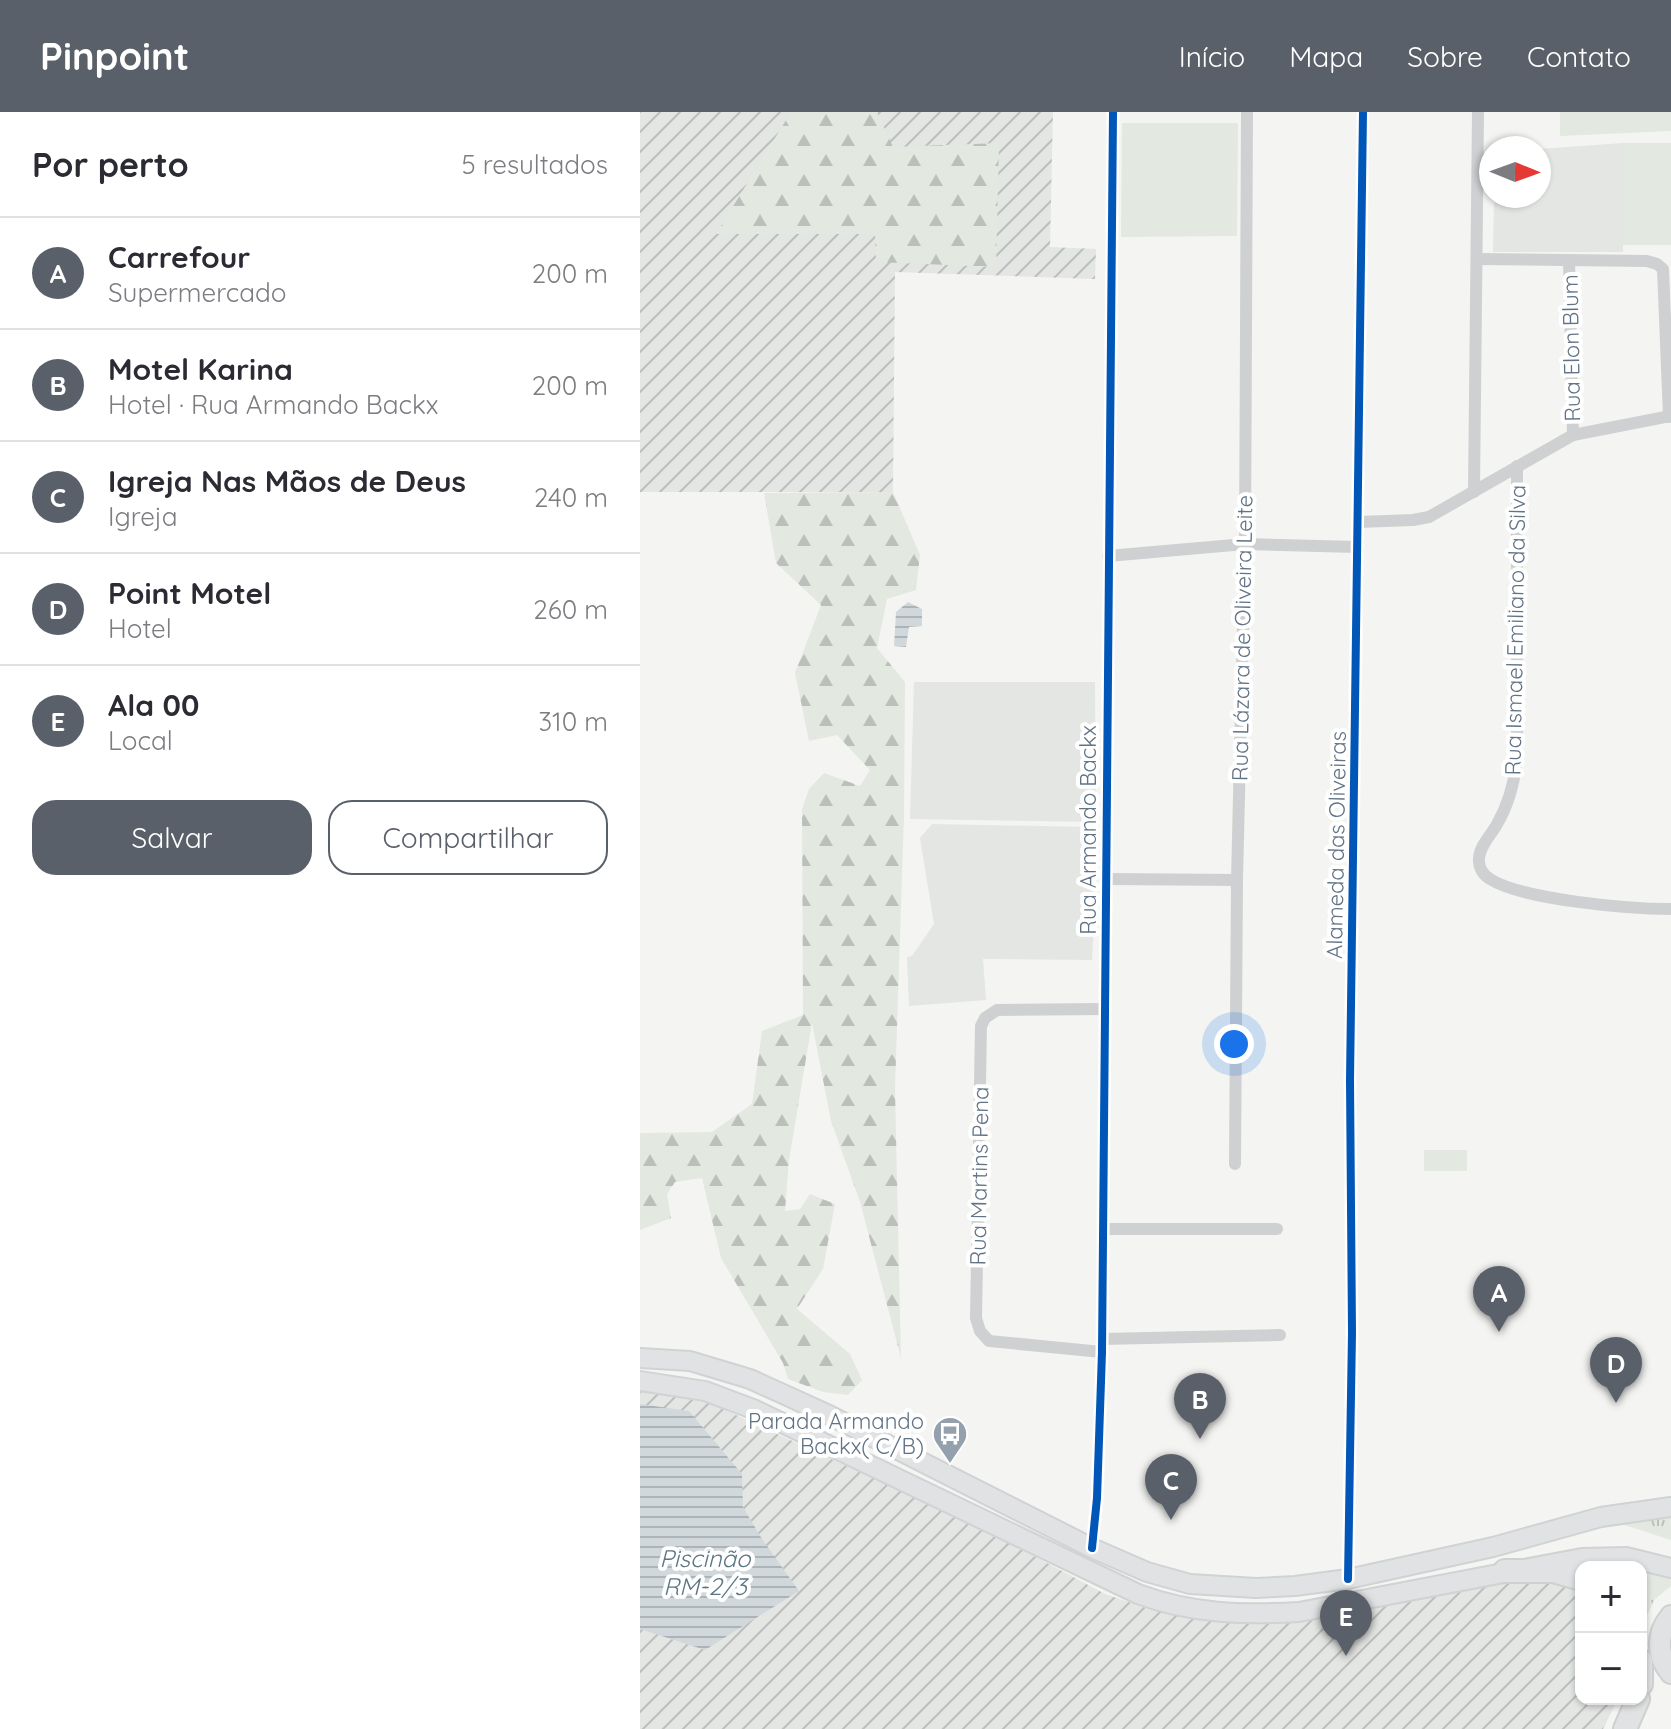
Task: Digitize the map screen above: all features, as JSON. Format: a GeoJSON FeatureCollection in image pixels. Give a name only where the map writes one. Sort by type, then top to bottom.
{"type":"FeatureCollection","features":[{"type":"Feature","properties":{"kind":"highway"},"geometry":{"type":"LineString","coordinates":[[1505,1571],[1553,1571],[1575,1577]]}},
{"type":"Feature","properties":{"kind":"highway"},"geometry":{"type":"LineString","coordinates":[[1671,1616],[1661,1632],[1659,1643],[1663,1662],[1671,1673]]}},
{"type":"Feature","properties":{"kind":"highway"},"geometry":{"type":"LineString","coordinates":[[1625,1729],[1635,1705]]}},
{"type":"Feature","properties":{"kind":"main road"},"geometry":{"type":"LineString","coordinates":[[640,1358],[690,1361],[750,1379],[829,1415],[1092,1548],[1147,1572],[1204,1586],[1295,1586],[1348,1579],[1493,1547],[1601,1517],[1671,1507]]}},
{"type":"Feature","properties":{"kind":"main road"},"geometry":{"type":"LineString","coordinates":[[640,1381],[705,1391],[753,1409],[1138,1594],[1186,1609],[1267,1614],[1299,1612],[1565,1560],[1607,1556],[1632,1558],[1671,1568]]}},
{"type":"Feature","properties":{"kind":"street","name":"Rua Armando Backx"},"geometry":{"type":"LineString","coordinates":[[1092,1548],[1097,1498],[1104,1229],[1113,112]]}},
{"type":"Feature","properties":{"kind":"street","name":"Rua Lázara de Oliveira Leite"},"geometry":{"type":"LineString","coordinates":[[1235,1164],[1237,880],[1245,544],[1247,112]]}},
{"type":"Feature","properties":{"kind":"street","name":"Alameda das Oliveiras"},"geometry":{"type":"LineString","coordinates":[[1348,1579],[1352,1333],[1350,1080],[1363,112]]}},
{"type":"Feature","properties":{"kind":"street"},"geometry":{"type":"LineString","coordinates":[[1474,492],[1478,112]]}},
{"type":"Feature","properties":{"kind":"street"},"geometry":{"type":"LineString","coordinates":[[1358,522],[1429,517],[1573,435],[1670,417],[1663,269],[1657,264],[1647,261],[1477,259]]}},
{"type":"Feature","properties":{"kind":"street","name":"Rua Elon Blum"},"geometry":{"type":"LineString","coordinates":[[1569,260],[1573,435]]}},
{"type":"Feature","properties":{"kind":"street","name":"Rua Ismael Emiliano da Silva"},"geometry":{"type":"LineString","coordinates":[[1517,466],[1517,756],[1510,798],[1484,842],[1479,858],[1481,871],[1488,878],[1517,891],[1637,909],[1671,909]]}},
{"type":"Feature","properties":{"kind":"street"},"geometry":{"type":"LineString","coordinates":[[1108,556],[1245,544],[1357,547]]}},
{"type":"Feature","properties":{"kind":"street"},"geometry":{"type":"LineString","coordinates":[[1106,879],[1237,880]]}},
{"type":"Feature","properties":{"kind":"street","name":"Rua Martins Pena"},"geometry":{"type":"LineString","coordinates":[[1102,1352],[989,1341],[980,1331],[976,1318],[981,1026],[985,1018],[997,1010],[1105,1009]]}},
{"type":"Feature","properties":{"kind":"street"},"geometry":{"type":"LineString","coordinates":[[1104,1229],[1277,1229]]}},
{"type":"Feature","properties":{"kind":"street"},"geometry":{"type":"LineString","coordinates":[[1102,1339],[1280,1335]]}},
{"type":"Feature","properties":{"kind":"shaded area"},"geometry":{"type":"Polygon","coordinates":[[[640,112],[1053,112],[1050,247],[1096,249],[1095,279],[895,272],[893,492],[640,492],[640,112]]]}},
{"type":"Feature","properties":{"kind":"shaded area"},"geometry":{"type":"Polygon","coordinates":[[[1623,143],[1623,252],[1493,252],[1494,208],[1551,208],[1551,148],[1623,143]]]}},
{"type":"Feature","properties":{"kind":"shaded area"},"geometry":{"type":"Polygon","coordinates":[[[914,682],[1095,682],[1096,822],[910,819],[914,682]]]}},
{"type":"Feature","properties":{"kind":"shaded area"},"geometry":{"type":"Polygon","coordinates":[[[932,824],[1088,827],[1093,839],[1084,847],[1086,876],[1096,890],[1092,960],[983,959],[986,1000],[909,1006],[907,957],[912,956],[934,924],[920,838],[932,824]]]}},
{"type":"Feature","properties":{"kind":"shaded area"},"geometry":{"type":"Polygon","coordinates":[[[640,1387],[693,1395],[991,1533],[1105,1594],[1149,1609],[1197,1620],[1282,1621],[1488,1577],[1559,1578],[1575,1587],[1575,1705],[1615,1705],[1603,1729],[640,1729],[640,1387]]]}},
{"type":"Feature","properties":{"kind":"green space"},"geometry":{"type":"Polygon","coordinates":[[[791,112],[877,112],[893,147],[999,143],[996,267],[876,262],[875,234],[716,234],[791,112]]]}},
{"type":"Feature","properties":{"kind":"green space"},"geometry":{"type":"Polygon","coordinates":[[[1560,112],[1671,112],[1671,131],[1560,136],[1560,112]]]}},
{"type":"Feature","properties":{"kind":"green space"},"geometry":{"type":"Polygon","coordinates":[[[1122,123],[1238,123],[1237,236],[1121,237],[1122,123]]]}},
{"type":"Feature","properties":{"kind":"green space"},"geometry":{"type":"Polygon","coordinates":[[[1623,143],[1671,143],[1671,245],[1623,245],[1623,143]]]}},
{"type":"Feature","properties":{"kind":"green space"},"geometry":{"type":"Polygon","coordinates":[[[893,492],[920,555],[916,590],[887,599],[877,648],[905,682],[895,1088],[901,1358],[860,1202],[831,1121],[812,1023],[789,1160],[785,1211],[800,1209],[810,1194],[835,1204],[823,1269],[797,1309],[850,1354],[862,1380],[848,1395],[823,1392],[788,1379],[783,1363],[721,1258],[702,1178],[675,1182],[667,1194],[671,1218],[640,1230],[640,1133],[712,1132],[752,1104],[762,1031],[803,1015],[802,809],[809,789],[824,773],[860,786],[870,770],[837,735],[809,741],[795,673],[821,605],[776,563],[764,493],[893,492]]]}},
{"type":"Feature","properties":{"kind":"green space"},"geometry":{"type":"Polygon","coordinates":[[[1424,1150],[1467,1150],[1467,1171],[1424,1171],[1424,1150]]]}},
{"type":"Feature","properties":{"kind":"green space"},"geometry":{"type":"Polygon","coordinates":[[[1671,1513],[1671,1540],[1615,1522],[1671,1513]]]}},
{"type":"Feature","properties":{"kind":"green space"},"geometry":{"type":"Polygon","coordinates":[[[1647,1569],[1671,1576],[1671,1586],[1654,1600],[1647,1616],[1647,1569]]]}},
{"type":"Feature","properties":{"kind":"water"},"geometry":{"type":"Polygon","coordinates":[[[908,602],[922,609],[922,626],[909,627],[906,647],[894,646],[896,612],[908,602]]]}},
{"type":"Feature","properties":{"kind":"water","name":"Piscinão RM-2/3"},"geometry":{"type":"Polygon","coordinates":[[[640,1404],[689,1411],[742,1474],[743,1507],[799,1591],[705,1650],[640,1629],[640,1404]]]}},
{"type":"Feature","properties":{"kind":"cycle path"},"geometry":{"type":"LineString","coordinates":[[1092,1548],[1097,1498],[1102,1352],[1113,112]]}},
{"type":"Feature","properties":{"kind":"cycle path"},"geometry":{"type":"LineString","coordinates":[[1348,1579],[1352,1333],[1350,1080],[1363,112]]}},
{"type":"Feature","properties":{"kind":"place","name":"Carrefour"},"geometry":{"type":"Point","coordinates":[1499,1332]}},
{"type":"Feature","properties":{"kind":"place","name":"Point Motel"},"geometry":{"type":"Point","coordinates":[1616,1403]}},
{"type":"Feature","properties":{"kind":"place","name":"Motel Karina"},"geometry":{"type":"Point","coordinates":[1200,1439]}},
{"type":"Feature","properties":{"kind":"place","name":"Parada Armando Backx( C/B)"},"geometry":{"type":"Point","coordinates":[950,1465]}},
{"type":"Feature","properties":{"kind":"place","name":"Igreja Nas Mãos de Deus"},"geometry":{"type":"Point","coordinates":[1171,1520]}},
{"type":"Feature","properties":{"kind":"place","name":"Ala 00"},"geometry":{"type":"Point","coordinates":[1346,1656]}}]}
